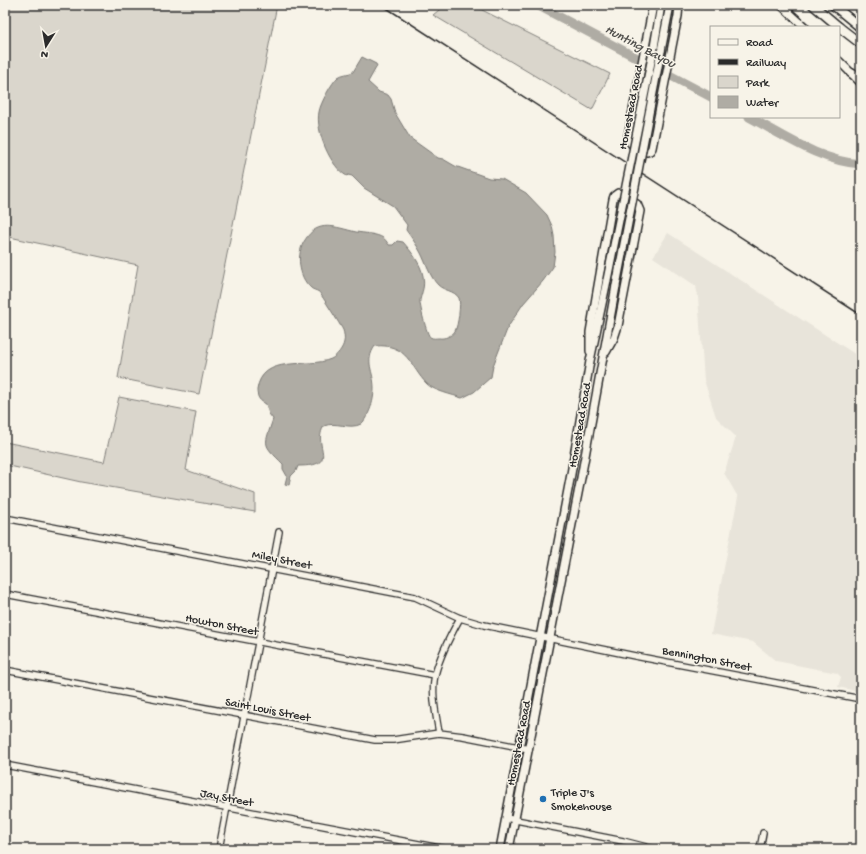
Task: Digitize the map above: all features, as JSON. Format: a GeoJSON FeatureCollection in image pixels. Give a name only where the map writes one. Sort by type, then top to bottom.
{"type":"FeatureCollection","features":[{"type":"Feature","properties":{"kind":"highway"},"geometry":{"type":"LineString","coordinates":[[813,5],[838,26]]}},
{"type":"Feature","properties":{"kind":"highway"},"geometry":{"type":"LineString","coordinates":[[833,5],[861,28]]}},
{"type":"Feature","properties":{"kind":"highway"},"geometry":{"type":"LineString","coordinates":[[840,28],[861,44]]}},
{"type":"Feature","properties":{"kind":"highway"},"geometry":{"type":"LineString","coordinates":[[851,73],[861,78]]}},
{"type":"Feature","properties":{"kind":"main road"},"geometry":{"type":"LineString","coordinates":[[653,5],[628,137],[629,142],[632,145],[644,152],[650,151],[652,148],[679,5]]}},
{"type":"Feature","properties":{"kind":"main road","name":"Homestead Road"},"geometry":{"type":"LineString","coordinates":[[500,849],[590,361],[654,47],[661,5]]}},
{"type":"Feature","properties":{"kind":"main road","name":"Homestead Road"},"geometry":{"type":"LineString","coordinates":[[509,849],[670,5]]}},
{"type":"Feature","properties":{"kind":"main road"},"geometry":{"type":"LineString","coordinates":[[781,5],[804,26]]}},
{"type":"Feature","properties":{"kind":"main road"},"geometry":{"type":"LineString","coordinates":[[840,62],[861,83]]}},
{"type":"Feature","properties":{"kind":"main road"},"geometry":{"type":"LineString","coordinates":[[590,361],[590,332],[599,274],[613,199],[618,193],[637,204],[640,212],[617,332],[603,358]]}},
{"type":"Feature","properties":{"kind":"street","name":"Miley Street"},"geometry":{"type":"LineString","coordinates":[[5,518],[415,597],[460,618],[550,639]]}},
{"type":"Feature","properties":{"kind":"street"},"geometry":{"type":"LineString","coordinates":[[219,849],[257,642],[280,532]]}},
{"type":"Feature","properties":{"kind":"street","name":"Howton Street"},"geometry":{"type":"LineString","coordinates":[[5,594],[435,676]]}},
{"type":"Feature","properties":{"kind":"street"},"geometry":{"type":"LineString","coordinates":[[439,733],[434,704],[435,676],[444,651],[460,618]]}},
{"type":"Feature","properties":{"kind":"street","name":"Bennington Street"},"geometry":{"type":"LineString","coordinates":[[550,639],[861,699]]}},
{"type":"Feature","properties":{"kind":"street","name":"Saint Louis Street"},"geometry":{"type":"LineString","coordinates":[[5,670],[375,740],[393,740],[439,733],[463,736],[528,749]]}},
{"type":"Feature","properties":{"kind":"street","name":"Jay Street"},"geometry":{"type":"LineString","coordinates":[[5,765],[445,849]]}},
{"type":"Feature","properties":{"kind":"street"},"geometry":{"type":"LineString","coordinates":[[506,818],[623,841],[654,849]]}},
{"type":"Feature","properties":{"kind":"street"},"geometry":{"type":"LineString","coordinates":[[760,849],[763,833]]}},
{"type":"Feature","properties":{"kind":"shaded area"},"geometry":{"type":"Polygon","coordinates":[[[668,233],[861,358],[861,692],[838,687],[841,677],[837,673],[776,661],[753,642],[711,634],[738,497],[724,473],[736,437],[716,417],[704,380],[696,286],[653,257],[668,233]]]}},
{"type":"Feature","properties":{"kind":"green space"},"geometry":{"type":"Polygon","coordinates":[[[5,5],[277,5],[199,394],[118,378],[138,265],[5,236],[5,5]]]}},
{"type":"Feature","properties":{"kind":"green space"},"geometry":{"type":"Polygon","coordinates":[[[445,5],[472,5],[610,74],[592,110],[433,15],[445,5]]]}},
{"type":"Feature","properties":{"kind":"green space"},"geometry":{"type":"Polygon","coordinates":[[[119,397],[196,412],[186,470],[255,494],[255,512],[81,482],[5,465],[5,442],[104,462],[119,397]]]}},
{"type":"Feature","properties":{"kind":"water"},"geometry":{"type":"Polygon","coordinates":[[[362,57],[376,64],[377,66],[368,82],[379,92],[388,95],[391,99],[395,113],[410,138],[438,158],[443,159],[455,166],[489,178],[502,179],[526,193],[547,215],[552,226],[554,236],[555,252],[553,267],[523,304],[508,327],[493,366],[491,377],[474,392],[462,398],[439,391],[427,384],[407,358],[395,348],[375,346],[370,357],[370,367],[374,382],[374,395],[371,408],[365,419],[357,426],[333,424],[324,426],[321,433],[322,459],[319,463],[298,466],[296,471],[291,476],[289,485],[285,484],[287,476],[283,469],[283,464],[268,448],[267,440],[273,419],[269,414],[266,404],[258,397],[257,390],[261,378],[267,371],[287,364],[321,362],[331,359],[339,352],[344,341],[343,330],[319,292],[312,289],[303,278],[300,265],[300,251],[310,233],[321,227],[328,226],[378,236],[384,238],[389,245],[393,245],[397,241],[403,242],[415,258],[422,271],[424,283],[420,303],[425,325],[430,337],[445,338],[450,336],[455,331],[458,320],[460,305],[459,298],[454,293],[440,287],[435,282],[414,241],[406,230],[407,225],[393,206],[364,188],[352,176],[347,176],[341,172],[330,157],[322,138],[318,120],[320,108],[324,99],[338,77],[353,72],[362,57]]]}},
{"type":"Feature","properties":{"kind":"waterway","name":"Hunting Bayou"},"geometry":{"type":"LineString","coordinates":[[537,5],[710,96]]}},
{"type":"Feature","properties":{"kind":"waterway","name":"Hunting Bayou"},"geometry":{"type":"LineString","coordinates":[[751,118],[817,153],[846,162],[861,164]]}},
{"type":"Feature","properties":{"kind":"railway"},"geometry":{"type":"LineString","coordinates":[[382,5],[861,315]]}},
{"type":"Feature","properties":{"kind":"place","name":"Triple J's Smokehouse"},"geometry":{"type":"Point","coordinates":[543,799]}}]}
